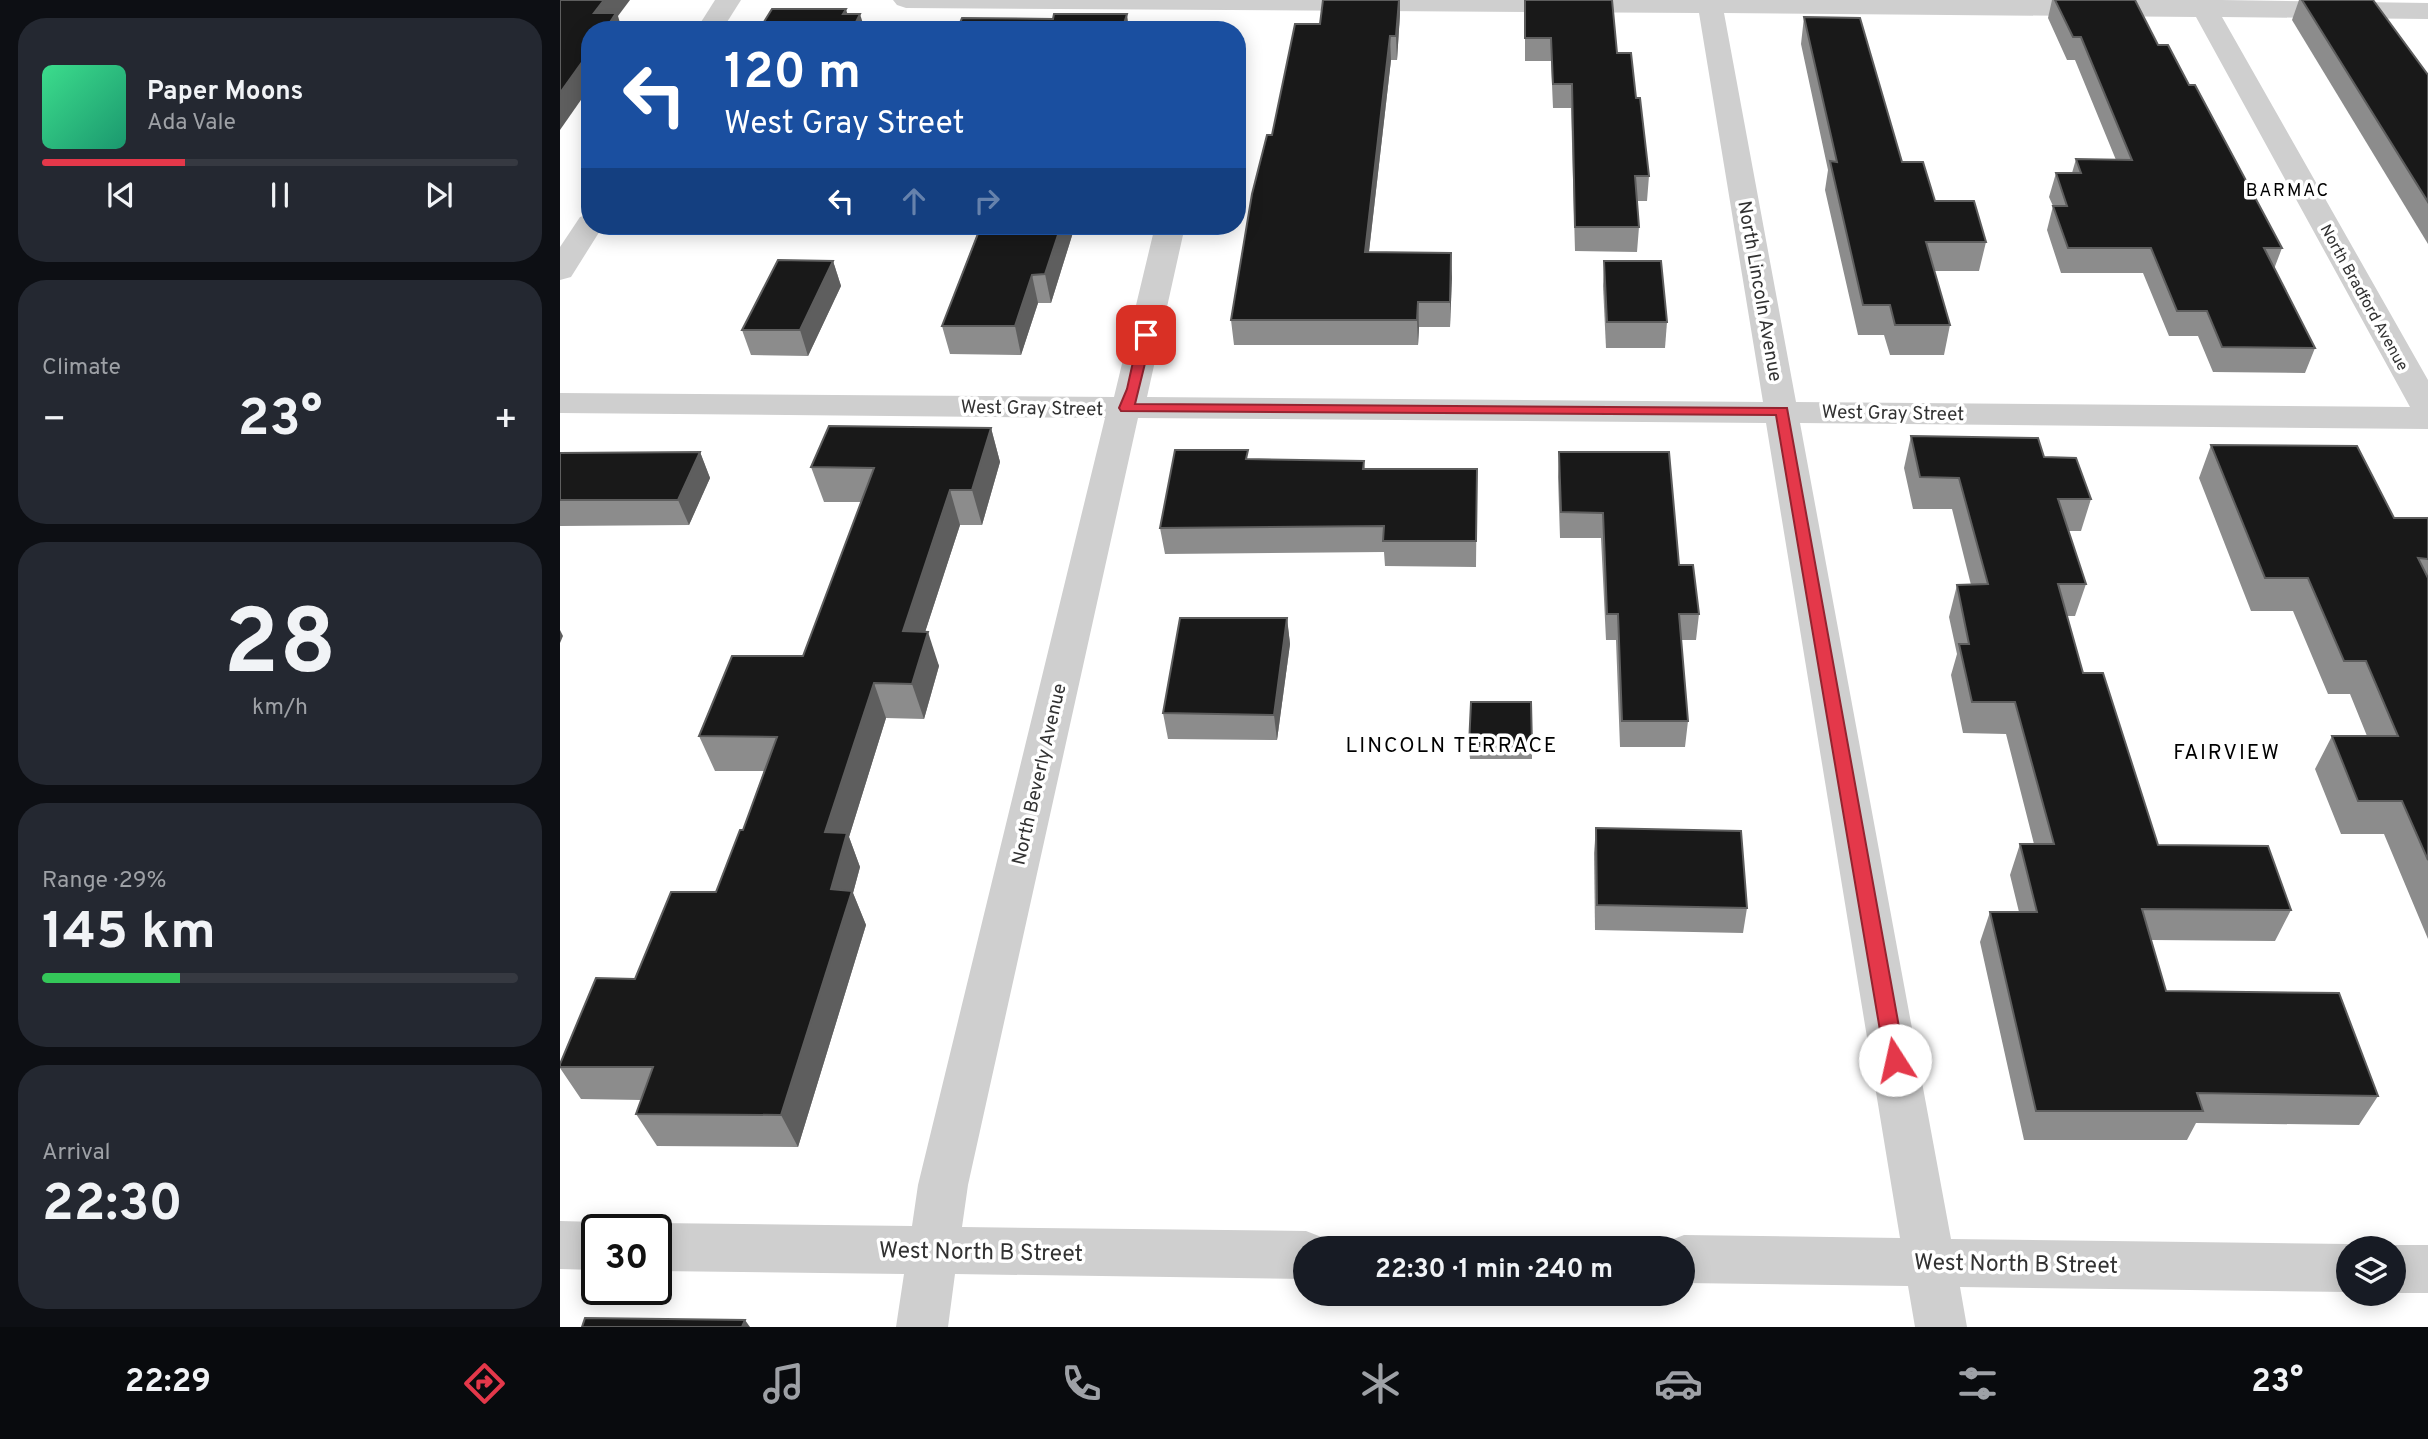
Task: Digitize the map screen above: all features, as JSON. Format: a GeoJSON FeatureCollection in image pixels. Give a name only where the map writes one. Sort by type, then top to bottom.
{"type":"FeatureCollection","features":[{"type":"Feature","properties":{"kind":"street"},"geometry":{"type":"LineString","coordinates":[[715,21],[728,0]]}},
{"type":"Feature","properties":{"kind":"street"},"geometry":{"type":"LineString","coordinates":[[906,0],[2208,5],[2428,11]]}},
{"type":"Feature","properties":{"kind":"street"},"geometry":{"type":"LineString","coordinates":[[1215,21],[1219,3]]}},
{"type":"Feature","properties":{"kind":"street","name":"North Lincoln Avenue"},"geometry":{"type":"LineString","coordinates":[[1710,3],[1941,1327]]}},
{"type":"Feature","properties":{"kind":"street","name":"North Bradford Avenue"},"geometry":{"type":"LineString","coordinates":[[2208,5],[2208,20],[2428,409]]}},
{"type":"Feature","properties":{"kind":"street"},"geometry":{"type":"LineString","coordinates":[[560,271],[582,235]]}},
{"type":"Feature","properties":{"kind":"street","name":"North Beverly Avenue"},"geometry":{"type":"LineString","coordinates":[[922,1327],[943,1185],[1117,429],[1134,389],[1168,235]]}},
{"type":"Feature","properties":{"kind":"street","name":"West Gray Street"},"geometry":{"type":"LineString","coordinates":[[560,403],[2428,418]]}},
{"type":"Feature","properties":{"kind":"street"},"geometry":{"type":"LineString","coordinates":[[560,1245],[581,1246]]}},
{"type":"Feature","properties":{"kind":"street","name":"West North B Street"},"geometry":{"type":"LineString","coordinates":[[672,1247],[1293,1255]]}},
{"type":"Feature","properties":{"kind":"street","name":"West North B Street"},"geometry":{"type":"LineString","coordinates":[[1695,1259],[2336,1268]]}},
{"type":"Feature","properties":{"kind":"street"},"geometry":{"type":"LineString","coordinates":[[2406,1269],[2428,1269]]}},
{"type":"Feature","properties":{"kind":"building"},"geometry":{"type":"Polygon","coordinates":[[[560,0],[604,0],[594,13],[616,13],[611,21],[581,21],[581,64],[560,93],[560,0]]]}},
{"type":"Feature","properties":{"kind":"building"},"geometry":{"type":"Polygon","coordinates":[[[1323,0],[1399,0],[1396,36],[1390,36],[1365,252],[1451,253],[1450,302],[1418,302],[1417,320],[1231,320],[1252,194],[1267,135],[1272,135],[1295,24],[1320,24],[1323,0]]]}},
{"type":"Feature","properties":{"kind":"building"},"geometry":{"type":"Polygon","coordinates":[[[1525,0],[1612,0],[1617,53],[1631,53],[1636,98],[1640,98],[1649,176],[1635,176],[1639,227],[1575,227],[1572,84],[1553,84],[1551,38],[1525,38],[1525,0]]]}},
{"type":"Feature","properties":{"kind":"building"},"geometry":{"type":"Polygon","coordinates":[[[2055,0],[2135,0],[2158,45],[2168,45],[2189,85],[2195,85],[2282,248],[2264,248],[2315,348],[2222,347],[2207,311],[2177,311],[2151,248],[2068,248],[2053,206],[2067,206],[2056,173],[2081,173],[2076,159],[2132,160],[2081,37],[2073,37],[2055,0]]]}},
{"type":"Feature","properties":{"kind":"building"},"geometry":{"type":"Polygon","coordinates":[[[2302,0],[2373,0],[2428,75],[2428,202],[2302,0]]]}},
{"type":"Feature","properties":{"kind":"building"},"geometry":{"type":"Polygon","coordinates":[[[772,9],[846,9],[843,14],[860,14],[856,21],[765,21],[772,9]]]}},
{"type":"Feature","properties":{"kind":"building"},"geometry":{"type":"Polygon","coordinates":[[[1054,14],[1127,14],[1125,21],[961,21],[962,18],[1053,19],[1054,14]]]}},
{"type":"Feature","properties":{"kind":"building"},"geometry":{"type":"Polygon","coordinates":[[[1804,17],[1860,18],[1902,162],[1923,162],[1935,201],[1974,201],[1986,242],[1926,242],[1950,325],[1895,325],[1890,305],[1863,305],[1830,161],[1837,162],[1804,17]]]}},
{"type":"Feature","properties":{"kind":"building"},"geometry":{"type":"Polygon","coordinates":[[[977,235],[1058,235],[1045,274],[1032,275],[1015,326],[942,326],[977,235]]]}},
{"type":"Feature","properties":{"kind":"building"},"geometry":{"type":"Polygon","coordinates":[[[778,260],[833,261],[800,330],[742,330],[778,260]]]}},
{"type":"Feature","properties":{"kind":"building"},"geometry":{"type":"Polygon","coordinates":[[[1604,261],[1661,261],[1667,322],[1607,322],[1604,261]]]}},
{"type":"Feature","properties":{"kind":"building"},"geometry":{"type":"Polygon","coordinates":[[[829,426],[991,428],[972,490],[950,490],[903,631],[928,632],[912,684],[874,683],[825,832],[847,833],[831,889],[852,891],[781,1115],[636,1114],[653,1067],[560,1067],[560,1064],[596,978],[635,979],[671,892],[716,892],[740,830],[743,830],[777,737],[699,736],[732,656],[803,656],[874,468],[811,467],[829,426]]]}},
{"type":"Feature","properties":{"kind":"building"},"geometry":{"type":"Polygon","coordinates":[[[1911,436],[2038,438],[2044,457],[2076,458],[2091,499],[2058,499],[2086,584],[2058,584],[2083,673],[2103,673],[2158,845],[2268,846],[2291,910],[2142,909],[2166,991],[2339,993],[2378,1096],[2197,1093],[2203,1111],[2036,1111],[1990,912],[2037,912],[2020,844],[2054,844],[2015,702],[1972,702],[1959,644],[1969,644],[1957,585],[1988,584],[1959,478],[1920,477],[1911,436]]]}},
{"type":"Feature","properties":{"kind":"building"},"geometry":{"type":"Polygon","coordinates":[[[2211,445],[2357,446],[2394,518],[2428,518],[2428,559],[2418,558],[2428,578],[2428,860],[2402,801],[2358,801],[2332,736],[2398,736],[2366,661],[2344,661],[2308,578],[2265,578],[2211,445]]]}},
{"type":"Feature","properties":{"kind":"building"},"geometry":{"type":"Polygon","coordinates":[[[1175,450],[1248,450],[1246,459],[1364,461],[1363,469],[1477,469],[1476,541],[1383,541],[1384,526],[1160,528],[1175,450]]]}},
{"type":"Feature","properties":{"kind":"building"},"geometry":{"type":"Polygon","coordinates":[[[700,452],[678,500],[560,500],[560,453],[700,452]]]}},
{"type":"Feature","properties":{"kind":"building"},"geometry":{"type":"Polygon","coordinates":[[[1559,452],[1669,452],[1679,565],[1693,565],[1699,614],[1679,614],[1688,721],[1622,721],[1618,614],[1607,614],[1603,513],[1561,512],[1559,452]]]}},
{"type":"Feature","properties":{"kind":"building"},"geometry":{"type":"Polygon","coordinates":[[[1180,618],[1287,618],[1274,715],[1163,713],[1180,618]]]}},
{"type":"Feature","properties":{"kind":"building"},"geometry":{"type":"Polygon","coordinates":[[[1471,702],[1531,702],[1532,746],[1469,746],[1471,702]]]}},
{"type":"Feature","properties":{"kind":"building"},"geometry":{"type":"Polygon","coordinates":[[[1596,828],[1741,831],[1747,908],[1597,905],[1596,828]]]}},
{"type":"Feature","properties":{"kind":"building"},"geometry":{"type":"Polygon","coordinates":[[[585,1318],[745,1320],[742,1327],[582,1327],[585,1318]]]}},
{"type":"Feature","properties":{"kind":"district","name":"BARMAC"},"geometry":{"type":"Point","coordinates":[2288,190]}},
{"type":"Feature","properties":{"kind":"district","name":"LINCOLN TERRACE"},"geometry":{"type":"Point","coordinates":[1452,745]}},
{"type":"Feature","properties":{"kind":"district","name":"FAIRVIEW"},"geometry":{"type":"Point","coordinates":[2227,752]}},
{"type":"Feature","properties":{"kind":"route"},"geometry":{"type":"LineString","coordinates":[[1146,335],[1134,389],[1126,408],[1782,411],[1895,1060]]}}]}
